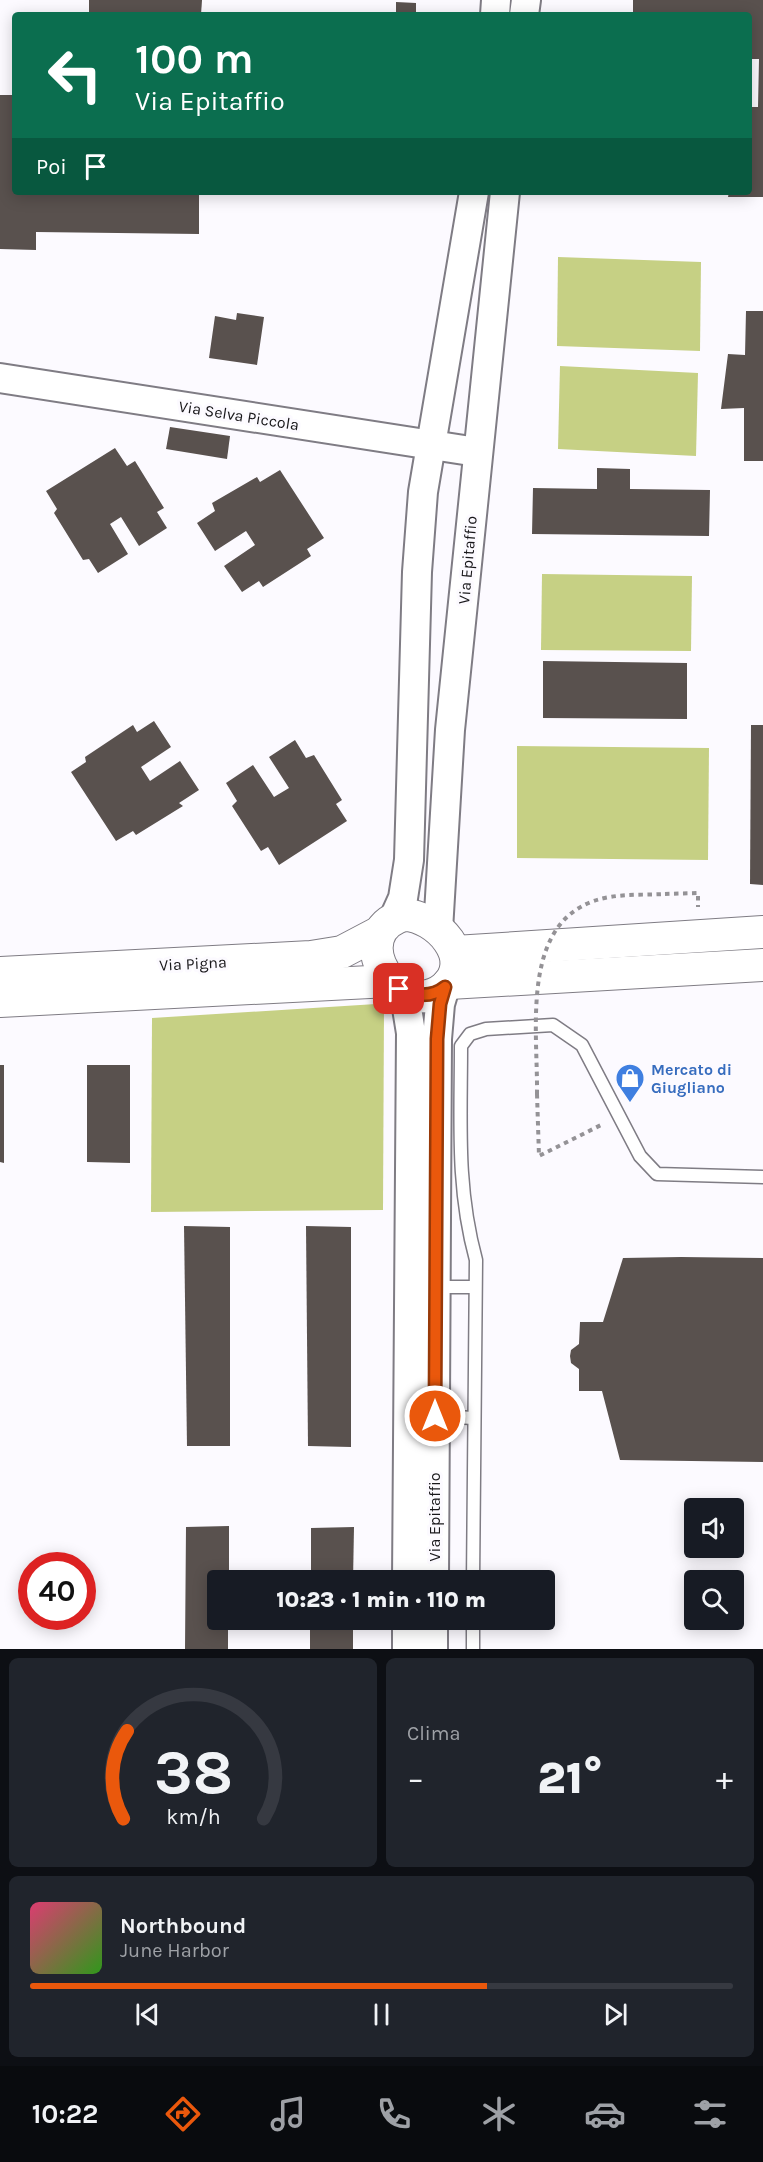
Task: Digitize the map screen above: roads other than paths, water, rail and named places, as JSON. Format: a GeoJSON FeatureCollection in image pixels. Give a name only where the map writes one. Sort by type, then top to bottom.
{"type":"FeatureCollection","features":[{"type":"Feature","properties":{"kind":"main road"},"geometry":{"type":"LineString","coordinates":[[387,925],[412,915],[446,941],[763,932]]}},
{"type":"Feature","properties":{"kind":"main road","name":"Via Pigna"},"geometry":{"type":"LineString","coordinates":[[0,973],[311,957],[342,952],[387,925]]}},
{"type":"Feature","properties":{"kind":"main road","name":"Via Epitaffio"},"geometry":{"type":"LineString","coordinates":[[387,925],[376,955],[394,985]]}},
{"type":"Feature","properties":{"kind":"main road","name":"Via Epitaffio"},"geometry":{"type":"LineString","coordinates":[[446,941],[454,974],[447,985]]}},
{"type":"Feature","properties":{"kind":"main road"},"geometry":{"type":"LineString","coordinates":[[0,1001],[394,985],[416,995],[428,994],[447,985],[763,965]]}},
{"type":"Feature","properties":{"kind":"street","name":"Via Epitaffio"},"geometry":{"type":"LineString","coordinates":[[387,925],[403,898],[409,860],[417,572],[430,445],[473,195]]}},
{"type":"Feature","properties":{"kind":"street","name":"Via Epitaffio"},"geometry":{"type":"LineString","coordinates":[[446,941],[450,730],[505,195]]}},
{"type":"Feature","properties":{"kind":"street","name":"Via Selva Piccola"},"geometry":{"type":"LineString","coordinates":[[0,378],[477,452]]}},
{"type":"Feature","properties":{"kind":"street","name":"Via Epitaffio"},"geometry":{"type":"LineString","coordinates":[[394,985],[406,1002],[411,1034],[407,1570]]}},
{"type":"Feature","properties":{"kind":"street","name":"Via Epitaffio"},"geometry":{"type":"LineString","coordinates":[[434,1570],[435,1287],[449,1110],[438,1019],[447,985]]}},
{"type":"Feature","properties":{"kind":"street"},"geometry":{"type":"LineString","coordinates":[[407,1630],[407,1649]]}},
{"type":"Feature","properties":{"kind":"street"},"geometry":{"type":"LineString","coordinates":[[433,1649],[434,1630]]}},
{"type":"Feature","properties":{"kind":"lane"},"geometry":{"type":"LineString","coordinates":[[473,1570],[476,1260],[465,1220],[461,1179],[449,1110],[461,1046],[470,1034],[486,1029],[553,1024],[582,1045],[640,1156],[657,1174],[763,1177]]}},
{"type":"Feature","properties":{"kind":"lane"},"geometry":{"type":"LineString","coordinates":[[435,1287],[475,1287]]}},
{"type":"Feature","properties":{"kind":"lane"},"geometry":{"type":"LineString","coordinates":[[435,1416],[474,1418]]}},
{"type":"Feature","properties":{"kind":"lane"},"geometry":{"type":"LineString","coordinates":[[473,1630],[473,1649]]}},
{"type":"Feature","properties":{"kind":"place","name":"Mercato di Giugliano"},"geometry":{"type":"Point","coordinates":[630,1104]}}]}
